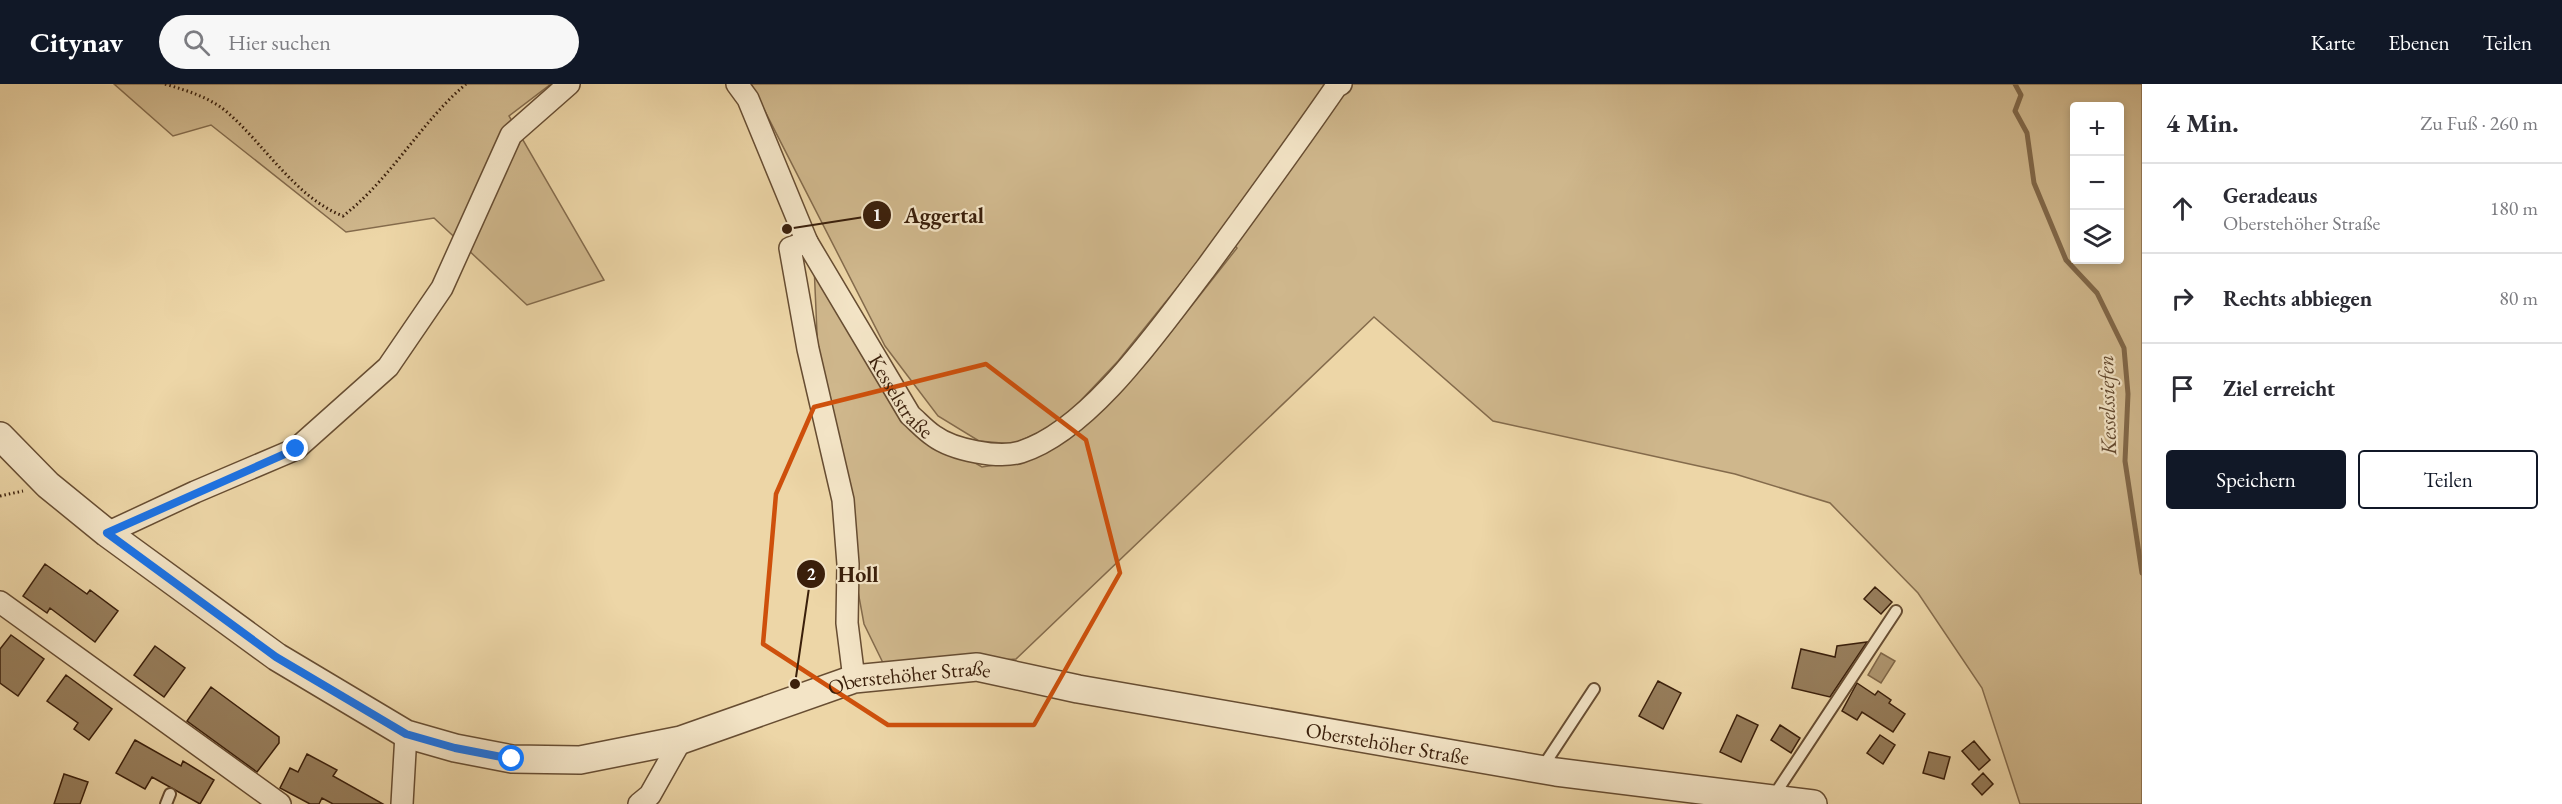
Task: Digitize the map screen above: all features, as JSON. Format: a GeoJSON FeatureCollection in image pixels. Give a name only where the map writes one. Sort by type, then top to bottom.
{"type":"FeatureCollection","features":[{"type":"Feature","properties":{"kind":"street"},"geometry":{"type":"LineString","coordinates":[[107,533],[296,449],[388,368],[442,288],[511,135],[569,84]]}},
{"type":"Feature","properties":{"kind":"street","name":"Kesselstraße"},"geometry":{"type":"LineString","coordinates":[[736,84],[748,99],[807,242],[910,415],[934,437],[965,450],[990,453],[1020,453],[1050,438],[1075,421],[1129,365],[1270,182],[1336,87],[1341,84]]}},
{"type":"Feature","properties":{"kind":"street"},"geometry":{"type":"LineString","coordinates":[[807,242],[790,248],[807,349],[843,500],[848,564],[848,623],[854,679]]}},
{"type":"Feature","properties":{"kind":"street","name":"Oberstehöher Straße"},"geometry":{"type":"LineString","coordinates":[[0,436],[48,485],[107,533],[276,657],[406,734],[455,748],[524,759],[580,760],[681,740],[854,679],[977,667],[1090,691],[1542,769],[1813,804]]}},
{"type":"Feature","properties":{"kind":"street"},"geometry":{"type":"LineString","coordinates":[[0,602],[280,804]]}},
{"type":"Feature","properties":{"kind":"street"},"geometry":{"type":"LineString","coordinates":[[402,804],[406,734]]}},
{"type":"Feature","properties":{"kind":"street"},"geometry":{"type":"LineString","coordinates":[[639,804],[650,795],[681,740]]}},
{"type":"Feature","properties":{"kind":"lane"},"geometry":{"type":"LineString","coordinates":[[1771,800],[1896,611]]}},
{"type":"Feature","properties":{"kind":"lane"},"geometry":{"type":"LineString","coordinates":[[1542,769],[1594,689]]}},
{"type":"Feature","properties":{"kind":"path"},"geometry":{"type":"LineString","coordinates":[[165,84],[204,96],[227,112],[277,165],[326,209],[343,216],[360,203],[437,113],[466,84]]}},
{"type":"Feature","properties":{"kind":"highlighted area"},"geometry":{"type":"Polygon","coordinates":[[[986,364],[1086,440],[1120,573],[1034,725],[888,725],[763,644],[776,494],[814,407],[986,364]]]}},
{"type":"Feature","properties":{"kind":"shaded area"},"geometry":{"type":"Polygon","coordinates":[[[114,84],[551,84],[509,116],[604,280],[527,305],[434,218],[346,232],[211,125],[173,136],[114,84]]]}},
{"type":"Feature","properties":{"kind":"shaded area"},"geometry":{"type":"Polygon","coordinates":[[[751,84],[2142,84],[2142,804],[2020,804],[1982,688],[1918,593],[1830,503],[1735,474],[1493,421],[1374,317],[1016,659],[886,669],[864,624],[819,379],[814,265],[921,432],[982,467],[1027,460],[1070,437],[1103,410],[1149,360],[1237,248],[1222,232],[1118,361],[1069,413],[1042,431],[1013,444],[979,441],[938,416],[885,346],[751,84]]]}},
{"type":"Feature","properties":{"kind":"shaded area"},"geometry":{"type":"Polygon","coordinates":[[[1881,653],[1895,661],[1881,683],[1868,675],[1881,653]]]}},
{"type":"Feature","properties":{"kind":"building"},"geometry":{"type":"Polygon","coordinates":[[[45,564],[87,594],[90,590],[118,611],[95,642],[50,608],[47,613],[23,596],[45,564]]]}},
{"type":"Feature","properties":{"kind":"building"},"geometry":{"type":"Polygon","coordinates":[[[1875,587],[1892,602],[1881,614],[1864,599],[1875,587]]]}},
{"type":"Feature","properties":{"kind":"building"},"geometry":{"type":"Polygon","coordinates":[[[11,635],[44,659],[18,696],[0,683],[0,649],[11,635]]]}},
{"type":"Feature","properties":{"kind":"building"},"geometry":{"type":"Polygon","coordinates":[[[1867,642],[1830,697],[1792,688],[1801,649],[1835,657],[1837,646],[1867,642]]]}},
{"type":"Feature","properties":{"kind":"building"},"geometry":{"type":"Polygon","coordinates":[[[155,646],[185,668],[164,697],[134,675],[155,646]]]}},
{"type":"Feature","properties":{"kind":"building"},"geometry":{"type":"Polygon","coordinates":[[[66,675],[112,709],[89,740],[74,729],[78,723],[47,701],[66,675]]]}},
{"type":"Feature","properties":{"kind":"building"},"geometry":{"type":"Polygon","coordinates":[[[1658,681],[1681,693],[1663,729],[1639,716],[1658,681]]]}},
{"type":"Feature","properties":{"kind":"building"},"geometry":{"type":"Polygon","coordinates":[[[1857,683],[1875,695],[1878,691],[1891,700],[1889,703],[1905,714],[1893,732],[1862,712],[1857,720],[1842,711],[1857,683]]]}},
{"type":"Feature","properties":{"kind":"building"},"geometry":{"type":"Polygon","coordinates":[[[211,687],[279,737],[279,743],[257,772],[187,721],[211,687]]]}},
{"type":"Feature","properties":{"kind":"building"},"geometry":{"type":"Polygon","coordinates":[[[1737,715],[1758,725],[1741,762],[1720,752],[1737,715]]]}},
{"type":"Feature","properties":{"kind":"building"},"geometry":{"type":"Polygon","coordinates":[[[1780,725],[1800,738],[1791,753],[1771,740],[1780,725]]]}},
{"type":"Feature","properties":{"kind":"building"},"geometry":{"type":"Polygon","coordinates":[[[1880,735],[1895,745],[1883,764],[1867,753],[1880,735]]]}},
{"type":"Feature","properties":{"kind":"building"},"geometry":{"type":"Polygon","coordinates":[[[135,740],[181,766],[183,761],[214,780],[200,804],[152,777],[145,789],[116,773],[135,740]]]}},
{"type":"Feature","properties":{"kind":"building"},"geometry":{"type":"Polygon","coordinates":[[[1974,741],[1990,760],[1979,770],[1962,751],[1974,741]]]}},
{"type":"Feature","properties":{"kind":"building"},"geometry":{"type":"Polygon","coordinates":[[[1929,752],[1950,757],[1944,779],[1923,773],[1929,752]]]}},
{"type":"Feature","properties":{"kind":"building"},"geometry":{"type":"Polygon","coordinates":[[[307,754],[337,770],[333,776],[383,804],[333,804],[322,798],[319,804],[310,804],[280,788],[290,768],[298,772],[307,754]]]}},
{"type":"Feature","properties":{"kind":"building"},"geometry":{"type":"Polygon","coordinates":[[[1983,773],[1993,784],[1982,795],[1972,784],[1983,773]]]}},
{"type":"Feature","properties":{"kind":"building"},"geometry":{"type":"Polygon","coordinates":[[[64,774],[88,782],[80,804],[54,804],[64,774]]]}},
{"type":"Feature","properties":{"kind":"waterway","name":"Kesselssiefen"},"geometry":{"type":"LineString","coordinates":[[2015,84],[2021,95],[2015,111],[2027,133],[2034,183],[2066,260],[2097,293],[2124,348],[2128,394],[2125,461],[2142,573]]}},
{"type":"Feature","properties":{"kind":"place","name":"Aggertal"},"geometry":{"type":"Point","coordinates":[787,229]}},
{"type":"Feature","properties":{"kind":"place","name":"Holl"},"geometry":{"type":"Point","coordinates":[795,684]}},
{"type":"Feature","properties":{"kind":"route"},"geometry":{"type":"LineString","coordinates":[[296,449],[107,533],[276,657],[406,734],[455,748],[512,759]]}}]}
